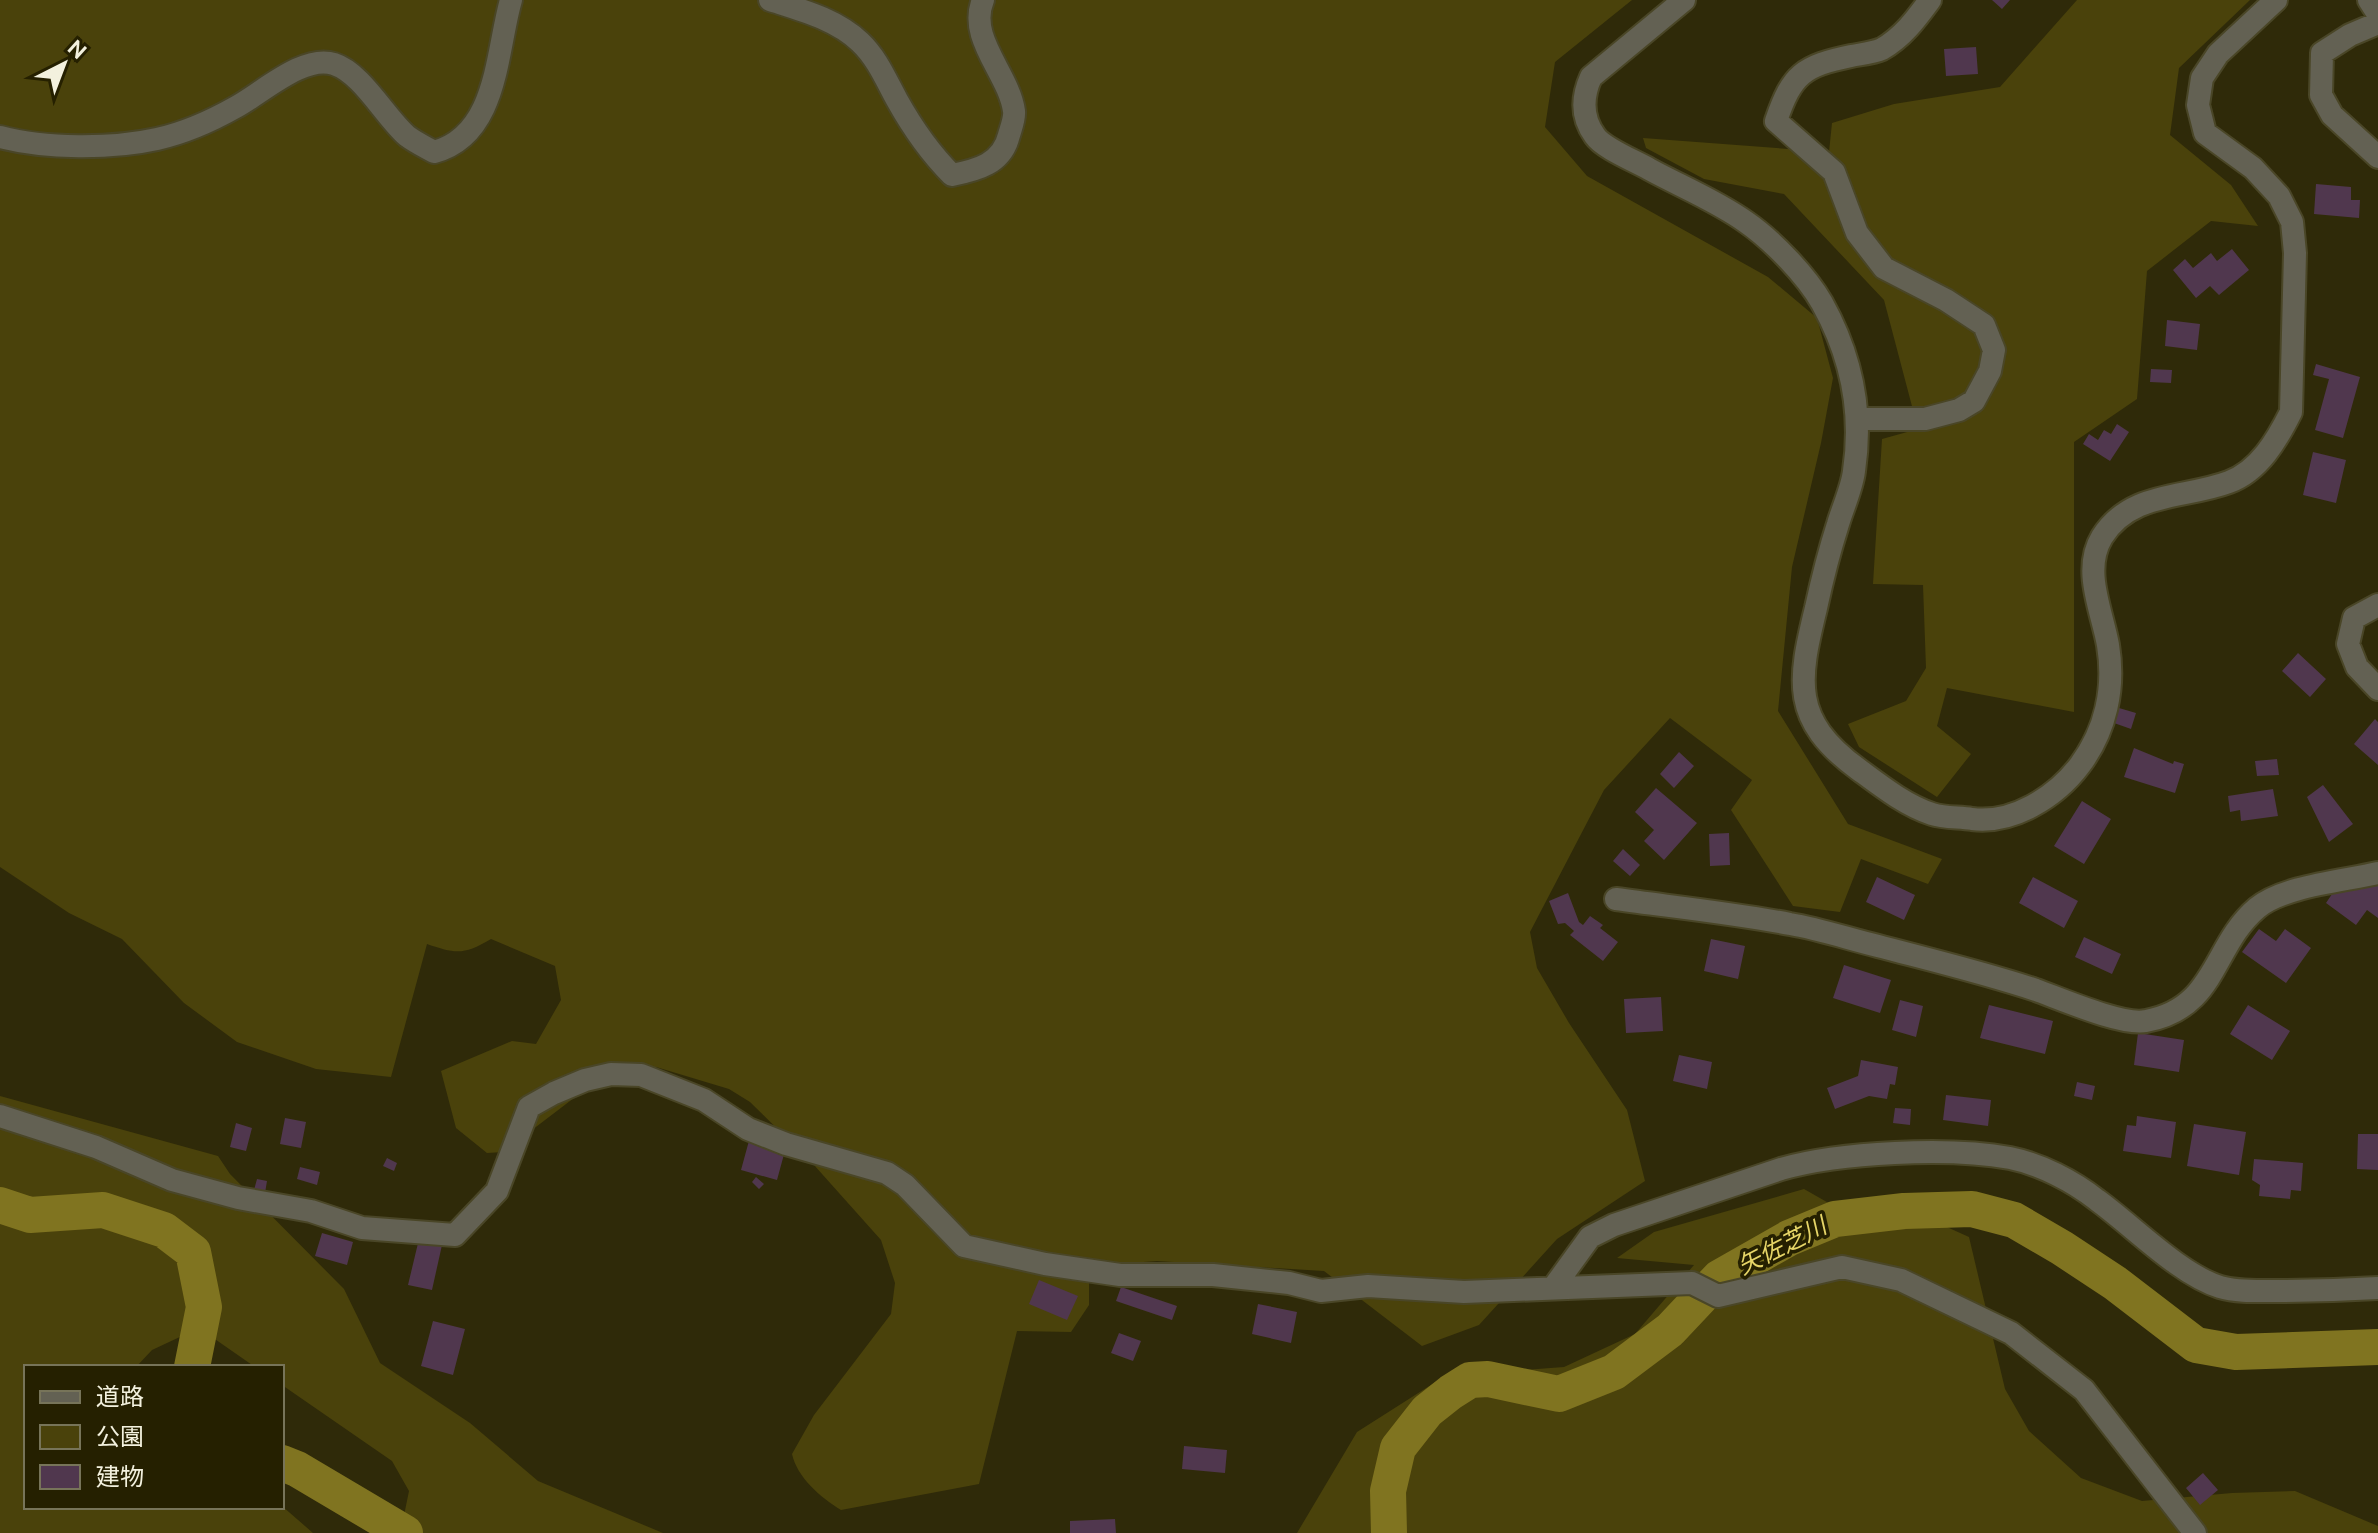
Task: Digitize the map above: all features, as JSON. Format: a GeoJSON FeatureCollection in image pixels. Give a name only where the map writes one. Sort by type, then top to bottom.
{"type":"FeatureCollection","features":[{"type":"Feature","properties":{"kind":"street"},"geometry":{"type":"LineString","coordinates":[[0,137],[105,146],[158,139],[225,112],[296,69],[321,62],[336,64],[357,80],[408,136],[434,152],[451,147],[484,109],[497,68],[511,0]]}},
{"type":"Feature","properties":{"kind":"street"},"geometry":{"type":"LineString","coordinates":[[770,0],[819,16],[859,42],[878,65],[932,155],[952,175],[982,169],[1007,147],[1015,113],[978,28],[983,0]]}},
{"type":"Feature","properties":{"kind":"street"},"geometry":{"type":"LineString","coordinates":[[1684,0],[1591,77],[1584,93],[1583,110],[1596,139],[1747,222],[1793,265],[1819,298],[1841,339],[1853,380],[1858,419],[1854,474],[1830,549],[1805,651],[1801,682],[1811,718],[1834,751],[1889,792],[1935,815],[1988,821],[2024,810],[2056,791],[2079,766],[2100,734],[2110,695],[2108,646],[2096,600],[2093,569],[2100,539],[2121,514],[2145,501],[2232,481],[2261,460],[2291,412],[2295,253],[2292,222],[2279,196],[2253,168],[2205,133],[2198,105],[2202,78],[2218,54],[2276,0]]}},
{"type":"Feature","properties":{"kind":"street"},"geometry":{"type":"LineString","coordinates":[[1858,419],[1925,419],[1959,410],[1974,401],[1990,371],[1994,350],[1984,325],[1946,300],[1884,268],[1857,233],[1834,172],[1776,121],[1785,95],[1800,74],[1821,62],[1879,51],[1903,35],[1930,0]]}},
{"type":"Feature","properties":{"kind":"street"},"geometry":{"type":"LineString","coordinates":[[2369,0],[2378,14]]}},
{"type":"Feature","properties":{"kind":"street"},"geometry":{"type":"LineString","coordinates":[[2378,23],[2350,35],[2322,53],[2321,95],[2332,115],[2378,157]]}},
{"type":"Feature","properties":{"kind":"street"},"geometry":{"type":"LineString","coordinates":[[2378,605],[2354,618],[2348,644],[2357,667],[2378,689]]}},
{"type":"Feature","properties":{"kind":"street"},"geometry":{"type":"LineString","coordinates":[[1616,899],[1792,924],[2030,988],[2110,1016],[2143,1022],[2171,1014],[2195,998],[2239,928],[2274,897],[2378,873]]}},
{"type":"Feature","properties":{"kind":"street"},"geometry":{"type":"LineString","coordinates":[[0,1116],[96,1147],[172,1180],[238,1198],[311,1211],[362,1228],[455,1235],[497,1191],[529,1107],[585,1080],[611,1074],[641,1075],[704,1100],[748,1129],[786,1144],[887,1173],[905,1185],[964,1246],[1045,1264],[1120,1275],[1213,1275],[1289,1283],[1321,1291],[1368,1286],[1464,1292],[1692,1283],[1718,1296],[1842,1267],[1901,1280],[2011,1333],[2084,1390],[2195,1533]]}},
{"type":"Feature","properties":{"kind":"street"},"geometry":{"type":"LineString","coordinates":[[1553,1288],[1590,1237],[1614,1225],[1751,1179],[1800,1163],[1965,1152],[2013,1159],[2062,1178],[2095,1198],[2192,1274],[2222,1288],[2250,1291],[2378,1288]]}},
{"type":"Feature","properties":{"kind":"green space"},"geometry":{"type":"Polygon","coordinates":[[[0,0],[1632,0],[1555,62],[1545,127],[1587,176],[1768,277],[1817,318],[1833,378],[1792,567],[1778,711],[1848,824],[1942,859],[1928,884],[1861,859],[1840,912],[1793,906],[1731,810],[1752,780],[1670,718],[1604,790],[1530,932],[1537,968],[1569,1023],[1627,1110],[1645,1181],[1557,1239],[1479,1325],[1422,1346],[1324,1271],[1157,1261],[1089,1266],[1089,1305],[1071,1332],[1017,1331],[979,1484],[841,1510],[810,1486],[792,1454],[814,1415],[891,1314],[895,1283],[881,1240],[814,1165],[750,1102],[729,1089],[656,1067],[612,1069],[503,1152],[487,1153],[456,1128],[441,1071],[512,1041],[536,1044],[561,1000],[555,966],[491,939],[460,951],[427,944],[391,1077],[316,1069],[237,1042],[184,1003],[122,939],[69,913],[0,867],[0,0]]]}},
{"type":"Feature","properties":{"kind":"green space"},"geometry":{"type":"Polygon","coordinates":[[[2077,0],[2250,0],[2179,68],[2170,135],[2231,185],[2258,226],[2211,221],[2147,271],[2137,399],[2074,442],[2074,712],[1947,688],[1937,726],[1971,754],[1937,797],[1859,747],[1848,724],[1906,701],[1926,668],[1923,585],[1873,584],[1882,439],[1918,429],[1884,300],[1784,194],[1704,179],[1646,148],[1643,138],[1829,152],[1832,123],[1894,104],[2000,87],[2077,0]]]}},
{"type":"Feature","properties":{"kind":"green space"},"geometry":{"type":"Polygon","coordinates":[[[0,1096],[218,1156],[230,1174],[344,1289],[380,1363],[470,1423],[538,1481],[663,1533],[398,1533],[409,1491],[392,1461],[284,1386],[284,1365],[252,1365],[199,1328],[152,1350],[138,1365],[24,1365],[24,1509],[284,1508],[313,1533],[0,1533],[0,1096]]]}},
{"type":"Feature","properties":{"kind":"green space"},"geometry":{"type":"Polygon","coordinates":[[[1804,1189],[1862,1222],[1938,1223],[1969,1237],[2005,1389],[2029,1431],[2081,1478],[2142,1501],[2295,1491],[2378,1526],[2378,1533],[1297,1533],[1357,1432],[1445,1376],[1564,1367],[1635,1334],[1694,1265],[1617,1258],[1654,1232],[1804,1189]]]}},
{"type":"Feature","properties":{"kind":"building"},"geometry":{"type":"Polygon","coordinates":[[[1992,0],[2010,0],[2002,9],[1992,0]]]}},
{"type":"Feature","properties":{"kind":"building"},"geometry":{"type":"Polygon","coordinates":[[[1976,47],[1978,74],[1946,76],[1944,49],[1976,47]]]}},
{"type":"Feature","properties":{"kind":"building"},"geometry":{"type":"Polygon","coordinates":[[[2316,184],[2351,187],[2351,200],[2360,200],[2359,218],[2314,214],[2316,184]]]}},
{"type":"Feature","properties":{"kind":"building"},"geometry":{"type":"Polygon","coordinates":[[[2232,249],[2249,270],[2219,295],[2210,286],[2196,298],[2173,270],[2185,259],[2193,268],[2211,253],[2217,261],[2232,249]]]}},
{"type":"Feature","properties":{"kind":"building"},"geometry":{"type":"Polygon","coordinates":[[[2167,320],[2200,324],[2197,350],[2165,346],[2167,320]]]}},
{"type":"Feature","properties":{"kind":"building"},"geometry":{"type":"Polygon","coordinates":[[[2316,364],[2360,377],[2343,438],[2315,430],[2329,379],[2313,375],[2316,364]]]}},
{"type":"Feature","properties":{"kind":"building"},"geometry":{"type":"Polygon","coordinates":[[[2151,369],[2172,370],[2171,383],[2150,382],[2151,369]]]}},
{"type":"Feature","properties":{"kind":"building"},"geometry":{"type":"Polygon","coordinates":[[[2117,424],[2129,432],[2110,461],[2083,444],[2089,434],[2098,440],[2104,430],[2111,434],[2117,424]]]}},
{"type":"Feature","properties":{"kind":"building"},"geometry":{"type":"Polygon","coordinates":[[[2313,452],[2346,460],[2336,503],[2303,495],[2313,452]]]}},
{"type":"Feature","properties":{"kind":"building"},"geometry":{"type":"Polygon","coordinates":[[[2298,653],[2326,679],[2310,697],[2282,671],[2298,653]]]}},
{"type":"Feature","properties":{"kind":"building"},"geometry":{"type":"Polygon","coordinates":[[[2119,708],[2136,713],[2131,729],[2114,723],[2119,708]]]}},
{"type":"Feature","properties":{"kind":"building"},"geometry":{"type":"Polygon","coordinates":[[[2375,719],[2378,722],[2378,765],[2354,744],[2375,719]]]}},
{"type":"Feature","properties":{"kind":"building"},"geometry":{"type":"Polygon","coordinates":[[[2134,748],[2173,764],[2174,761],[2184,764],[2175,793],[2124,777],[2134,748]]]}},
{"type":"Feature","properties":{"kind":"building"},"geometry":{"type":"Polygon","coordinates":[[[1679,752],[1694,766],[1674,788],[1660,774],[1679,752]]]}},
{"type":"Feature","properties":{"kind":"building"},"geometry":{"type":"Polygon","coordinates":[[[2277,759],[2279,775],[2257,776],[2255,761],[2277,759]]]}},
{"type":"Feature","properties":{"kind":"building"},"geometry":{"type":"Polygon","coordinates":[[[2323,785],[2353,824],[2329,842],[2307,797],[2323,785]]]}},
{"type":"Feature","properties":{"kind":"building"},"geometry":{"type":"Polygon","coordinates":[[[1656,788],[1697,823],[1664,860],[1644,841],[1654,830],[1635,812],[1656,788]]]}},
{"type":"Feature","properties":{"kind":"building"},"geometry":{"type":"Polygon","coordinates":[[[2273,789],[2278,816],[2241,821],[2240,810],[2230,812],[2228,796],[2273,789]]]}},
{"type":"Feature","properties":{"kind":"building"},"geometry":{"type":"Polygon","coordinates":[[[2082,801],[2111,819],[2084,864],[2054,846],[2082,801]]]}},
{"type":"Feature","properties":{"kind":"building"},"geometry":{"type":"Polygon","coordinates":[[[1729,833],[1730,865],[1710,866],[1709,834],[1729,833]]]}},
{"type":"Feature","properties":{"kind":"building"},"geometry":{"type":"Polygon","coordinates":[[[1623,849],[1640,865],[1630,876],[1613,861],[1623,849]]]}},
{"type":"Feature","properties":{"kind":"building"},"geometry":{"type":"Polygon","coordinates":[[[1877,877],[1915,895],[1904,920],[1866,902],[1877,877]]]}},
{"type":"Feature","properties":{"kind":"building"},"geometry":{"type":"Polygon","coordinates":[[[2033,877],[2078,901],[2064,928],[2019,903],[2033,877]]]}},
{"type":"Feature","properties":{"kind":"building"},"geometry":{"type":"Polygon","coordinates":[[[2378,884],[2378,918],[2367,910],[2356,925],[2326,903],[2332,894],[2378,884]]]}},
{"type":"Feature","properties":{"kind":"building"},"geometry":{"type":"Polygon","coordinates":[[[1568,893],[1579,922],[1583,925],[1590,916],[1618,942],[1603,961],[1570,935],[1574,931],[1565,923],[1558,924],[1549,901],[1568,893]]]}},
{"type":"Feature","properties":{"kind":"building"},"geometry":{"type":"Polygon","coordinates":[[[2259,929],[2276,941],[2285,929],[2311,948],[2286,983],[2242,952],[2259,929]]]}},
{"type":"Feature","properties":{"kind":"building"},"geometry":{"type":"Polygon","coordinates":[[[2084,937],[2121,954],[2112,974],[2075,957],[2084,937]]]}},
{"type":"Feature","properties":{"kind":"building"},"geometry":{"type":"Polygon","coordinates":[[[1711,939],[1745,946],[1738,979],[1704,971],[1711,939]]]}},
{"type":"Feature","properties":{"kind":"building"},"geometry":{"type":"Polygon","coordinates":[[[1844,965],[1891,980],[1880,1013],[1833,998],[1844,965]]]}},
{"type":"Feature","properties":{"kind":"building"},"geometry":{"type":"Polygon","coordinates":[[[1661,997],[1663,1031],[1626,1033],[1624,999],[1661,997]]]}},
{"type":"Feature","properties":{"kind":"building"},"geometry":{"type":"Polygon","coordinates":[[[1900,1000],[1923,1006],[1916,1037],[1892,1030],[1900,1000]]]}},
{"type":"Feature","properties":{"kind":"building"},"geometry":{"type":"Polygon","coordinates":[[[1989,1005],[2053,1021],[2045,1054],[1980,1038],[1989,1005]]]}},
{"type":"Feature","properties":{"kind":"building"},"geometry":{"type":"Polygon","coordinates":[[[2248,1005],[2290,1031],[2272,1060],[2230,1034],[2248,1005]]]}},
{"type":"Feature","properties":{"kind":"building"},"geometry":{"type":"Polygon","coordinates":[[[2138,1033],[2184,1040],[2179,1072],[2134,1065],[2138,1033]]]}},
{"type":"Feature","properties":{"kind":"building"},"geometry":{"type":"Polygon","coordinates":[[[1679,1055],[1712,1062],[1707,1089],[1673,1081],[1679,1055]]]}},
{"type":"Feature","properties":{"kind":"building"},"geometry":{"type":"Polygon","coordinates":[[[1861,1060],[1898,1067],[1895,1085],[1890,1084],[1887,1099],[1869,1096],[1835,1109],[1827,1088],[1858,1076],[1861,1060]]]}},
{"type":"Feature","properties":{"kind":"building"},"geometry":{"type":"Polygon","coordinates":[[[2077,1082],[2095,1086],[2092,1100],[2074,1096],[2077,1082]]]}},
{"type":"Feature","properties":{"kind":"building"},"geometry":{"type":"Polygon","coordinates":[[[1946,1095],[1991,1100],[1988,1126],[1943,1120],[1946,1095]]]}},
{"type":"Feature","properties":{"kind":"building"},"geometry":{"type":"Polygon","coordinates":[[[1895,1108],[1911,1109],[1910,1125],[1893,1123],[1895,1108]]]}},
{"type":"Feature","properties":{"kind":"building"},"geometry":{"type":"Polygon","coordinates":[[[2137,1116],[2176,1122],[2171,1158],[2123,1151],[2127,1125],[2136,1126],[2137,1116]]]}},
{"type":"Feature","properties":{"kind":"building"},"geometry":{"type":"Polygon","coordinates":[[[285,1118],[306,1122],[301,1148],[280,1144],[285,1118]]]}},
{"type":"Feature","properties":{"kind":"building"},"geometry":{"type":"Polygon","coordinates":[[[236,1123],[252,1128],[246,1151],[230,1147],[236,1123]]]}},
{"type":"Feature","properties":{"kind":"building"},"geometry":{"type":"Polygon","coordinates":[[[2194,1124],[2246,1132],[2239,1175],[2187,1166],[2194,1124]]]}},
{"type":"Feature","properties":{"kind":"building"},"geometry":{"type":"Polygon","coordinates":[[[2358,1134],[2378,1134],[2378,1170],[2357,1169],[2358,1134]]]}},
{"type":"Feature","properties":{"kind":"building"},"geometry":{"type":"Polygon","coordinates":[[[750,1137],[786,1147],[777,1180],[741,1170],[750,1137]]]}},
{"type":"Feature","properties":{"kind":"building"},"geometry":{"type":"Polygon","coordinates":[[[387,1158],[397,1163],[394,1171],[383,1166],[387,1158]]]}},
{"type":"Feature","properties":{"kind":"building"},"geometry":{"type":"Polygon","coordinates":[[[2254,1159],[2303,1163],[2301,1191],[2291,1190],[2290,1199],[2259,1196],[2260,1185],[2252,1180],[2254,1159]]]}},
{"type":"Feature","properties":{"kind":"building"},"geometry":{"type":"Polygon","coordinates":[[[300,1167],[320,1172],[317,1185],[297,1179],[300,1167]]]}},
{"type":"Feature","properties":{"kind":"building"},"geometry":{"type":"Polygon","coordinates":[[[756,1177],[764,1184],[759,1189],[752,1182],[756,1177]]]}},
{"type":"Feature","properties":{"kind":"building"},"geometry":{"type":"Polygon","coordinates":[[[257,1179],[267,1181],[265,1193],[254,1190],[257,1179]]]}},
{"type":"Feature","properties":{"kind":"building"},"geometry":{"type":"Polygon","coordinates":[[[322,1233],[353,1242],[347,1265],[315,1256],[322,1233]]]}},
{"type":"Feature","properties":{"kind":"building"},"geometry":{"type":"Polygon","coordinates":[[[419,1239],[442,1245],[432,1290],[408,1285],[419,1239]]]}},
{"type":"Feature","properties":{"kind":"building"},"geometry":{"type":"Polygon","coordinates":[[[1039,1280],[1078,1296],[1067,1320],[1029,1304],[1039,1280]]]}},
{"type":"Feature","properties":{"kind":"building"},"geometry":{"type":"Polygon","coordinates":[[[1121,1287],[1177,1306],[1172,1320],[1116,1301],[1121,1287]]]}},
{"type":"Feature","properties":{"kind":"building"},"geometry":{"type":"Polygon","coordinates":[[[1258,1304],[1297,1312],[1291,1343],[1252,1334],[1258,1304]]]}},
{"type":"Feature","properties":{"kind":"building"},"geometry":{"type":"Polygon","coordinates":[[[433,1321],[465,1329],[453,1375],[421,1366],[433,1321]]]}},
{"type":"Feature","properties":{"kind":"building"},"geometry":{"type":"Polygon","coordinates":[[[1119,1333],[1141,1341],[1133,1361],[1111,1353],[1119,1333]]]}},
{"type":"Feature","properties":{"kind":"building"},"geometry":{"type":"Polygon","coordinates":[[[1184,1446],[1227,1450],[1225,1473],[1182,1469],[1184,1446]]]}},
{"type":"Feature","properties":{"kind":"building"},"geometry":{"type":"Polygon","coordinates":[[[2203,1473],[2218,1490],[2200,1505],[2186,1488],[2203,1473]]]}},
{"type":"Feature","properties":{"kind":"building"},"geometry":{"type":"Polygon","coordinates":[[[1115,1519],[1116,1533],[1070,1533],[1070,1521],[1115,1519]]]}},
{"type":"Feature","properties":{"kind":"waterway","name":"矢佐芝川"},"geometry":{"type":"LineString","coordinates":[[0,1205],[30,1215],[103,1210],[164,1230],[193,1252],[204,1307],[192,1365]]}},
{"type":"Feature","properties":{"kind":"waterway","name":"矢佐芝川"},"geometry":{"type":"LineString","coordinates":[[1389,1533],[1388,1491],[1398,1448],[1427,1411],[1451,1392],[1470,1380],[1488,1379],[1559,1394],[1614,1372],[1670,1330],[1719,1278],[1789,1238],[1835,1219],[1904,1211],[1972,1209],[2014,1220],[2062,1248],[2115,1283],[2196,1345],[2236,1352],[2378,1347]]}},
{"type":"Feature","properties":{"kind":"waterway","name":"矢佐芝川"},"geometry":{"type":"LineString","coordinates":[[284,1464],[405,1533]]}}]}
